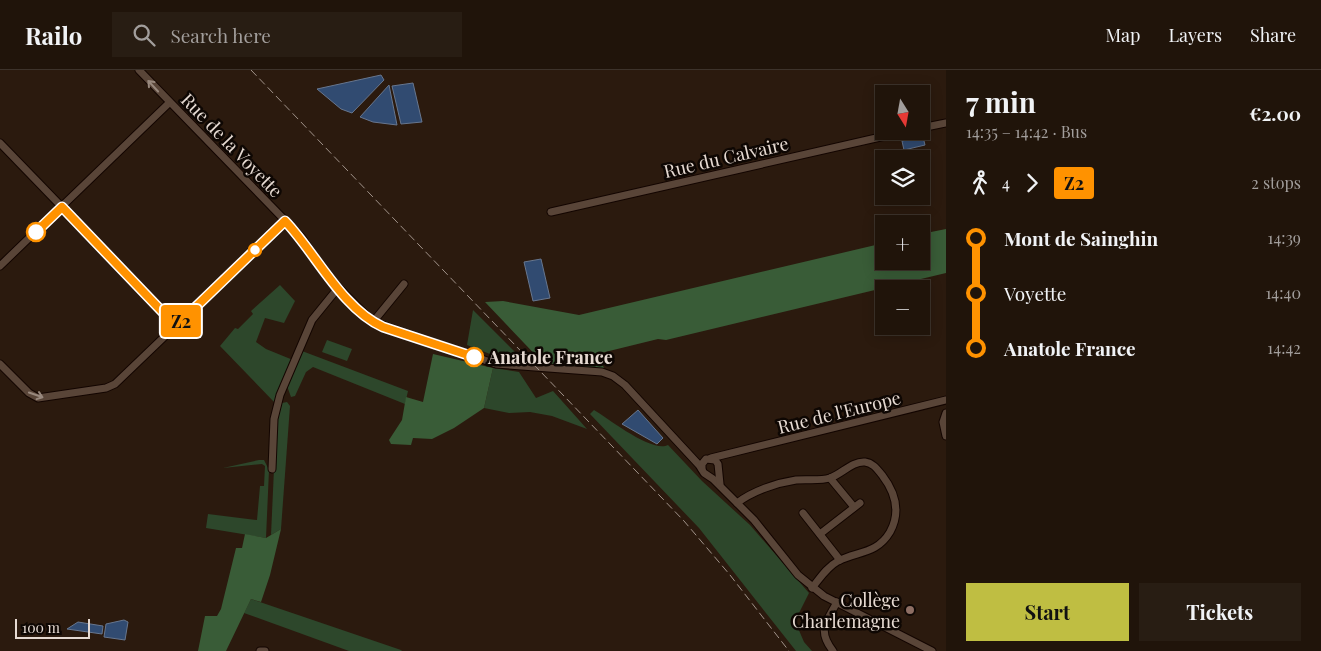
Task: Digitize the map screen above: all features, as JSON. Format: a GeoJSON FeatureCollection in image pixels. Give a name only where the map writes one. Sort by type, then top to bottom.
{"type":"FeatureCollection","features":[{"type":"Feature","properties":{"kind":"street","name":"Rue de la Voyette"},"geometry":{"type":"LineString","coordinates":[[139,70],[305,242],[324,272],[373,322]]}},
{"type":"Feature","properties":{"kind":"street"},"geometry":{"type":"LineString","coordinates":[[0,266],[169,103]]}},
{"type":"Feature","properties":{"kind":"street"},"geometry":{"type":"LineString","coordinates":[[930,126],[946,122]]}},
{"type":"Feature","properties":{"kind":"street","name":"Rue du Calvaire"},"geometry":{"type":"LineString","coordinates":[[552,212],[875,138]]}},
{"type":"Feature","properties":{"kind":"street"},"geometry":{"type":"LineString","coordinates":[[0,143],[176,326]]}},
{"type":"Feature","properties":{"kind":"street"},"geometry":{"type":"LineString","coordinates":[[0,364],[28,394],[38,398],[106,388],[115,384],[285,221]]}},
{"type":"Feature","properties":{"kind":"street"},"geometry":{"type":"LineString","coordinates":[[404,284],[373,322],[500,365],[594,371],[613,376],[625,385],[702,469],[754,520],[792,569],[812,588],[932,651]]}},
{"type":"Feature","properties":{"kind":"street"},"geometry":{"type":"LineString","coordinates":[[272,469],[274,419],[280,395],[312,320],[338,288]]}},
{"type":"Feature","properties":{"kind":"street","name":"Rue de l'Europe"},"geometry":{"type":"LineString","coordinates":[[709,458],[946,400]]}},
{"type":"Feature","properties":{"kind":"street"},"geometry":{"type":"LineString","coordinates":[[946,413],[943,420],[946,436]]}},
{"type":"Feature","properties":{"kind":"street"},"geometry":{"type":"LineString","coordinates":[[708,475],[713,475],[724,459],[739,452]]}},
{"type":"Feature","properties":{"kind":"street"},"geometry":{"type":"LineString","coordinates":[[688,454],[699,459],[709,458],[716,461],[719,479],[724,491]]}},
{"type":"Feature","properties":{"kind":"street"},"geometry":{"type":"LineString","coordinates":[[702,469],[703,462],[709,458]]}},
{"type":"Feature","properties":{"kind":"street"},"geometry":{"type":"LineString","coordinates":[[737,504],[752,492],[790,482],[830,478],[856,464],[869,463],[874,466],[888,484],[895,502],[893,524],[883,542],[867,552],[840,560],[828,568],[812,588]]}},
{"type":"Feature","properties":{"kind":"street"},"geometry":{"type":"LineString","coordinates":[[820,534],[857,505],[830,478]]}},
{"type":"Feature","properties":{"kind":"street"},"geometry":{"type":"LineString","coordinates":[[804,513],[840,560]]}},
{"type":"Feature","properties":{"kind":"street"},"geometry":{"type":"LineString","coordinates":[[833,651],[826,641],[824,630],[837,602]]}},
{"type":"Feature","properties":{"kind":"street"},"geometry":{"type":"LineString","coordinates":[[260,651],[265,651]]}},
{"type":"Feature","properties":{"kind":"green space"},"geometry":{"type":"Polygon","coordinates":[[[946,229],[946,273],[917,280],[875,280],[875,290],[666,340],[658,339],[597,354],[605,370],[545,365],[485,302],[503,301],[579,315],[875,245],[875,270],[930,270],[930,232],[946,229]]]}},
{"type":"Feature","properties":{"kind":"green space"},"geometry":{"type":"Polygon","coordinates":[[[280,285],[295,301],[284,323],[265,318],[256,342],[266,349],[293,360],[275,403],[220,346],[235,328],[238,329],[253,314],[251,311],[280,285]]]}},
{"type":"Feature","properties":{"kind":"green space"},"geometry":{"type":"Polygon","coordinates":[[[473,310],[527,364],[495,356],[467,345],[473,310]]]}},
{"type":"Feature","properties":{"kind":"green space"},"geometry":{"type":"Polygon","coordinates":[[[327,340],[352,349],[347,361],[322,352],[327,340]]]}},
{"type":"Feature","properties":{"kind":"green space"},"geometry":{"type":"Polygon","coordinates":[[[302,351],[408,391],[405,404],[313,367],[306,372],[295,396],[291,397],[287,386],[302,351]]]}},
{"type":"Feature","properties":{"kind":"green space"},"geometry":{"type":"Polygon","coordinates":[[[433,354],[493,368],[484,408],[454,428],[432,439],[413,438],[411,445],[391,444],[389,440],[402,420],[406,397],[423,402],[433,354]]]}},
{"type":"Feature","properties":{"kind":"green space"},"geometry":{"type":"Polygon","coordinates":[[[493,368],[519,372],[536,398],[553,391],[587,429],[552,416],[530,412],[509,413],[484,408],[493,368]]]}},
{"type":"Feature","properties":{"kind":"green space"},"geometry":{"type":"Polygon","coordinates":[[[287,402],[290,406],[281,529],[271,535],[276,425],[282,403],[287,402]]]}},
{"type":"Feature","properties":{"kind":"green space"},"geometry":{"type":"Polygon","coordinates":[[[594,410],[642,440],[661,446],[668,445],[702,481],[750,525],[809,593],[795,621],[804,642],[812,651],[796,651],[699,528],[590,414],[594,410]]]}},
{"type":"Feature","properties":{"kind":"green space"},"geometry":{"type":"Polygon","coordinates":[[[264,460],[269,470],[266,538],[206,528],[208,514],[257,520],[260,486],[264,486],[265,466],[262,464],[223,468],[264,460]]]}},
{"type":"Feature","properties":{"kind":"green space"},"geometry":{"type":"Polygon","coordinates":[[[281,529],[270,575],[261,602],[251,599],[226,651],[198,651],[205,616],[217,616],[221,609],[236,548],[242,548],[245,534],[266,538],[281,529]]]}},
{"type":"Feature","properties":{"kind":"green space"},"geometry":{"type":"Polygon","coordinates":[[[251,599],[402,651],[349,651],[244,613],[251,599]]]}},
{"type":"Feature","properties":{"kind":"water"},"geometry":{"type":"Polygon","coordinates":[[[381,75],[384,80],[352,113],[341,109],[317,89],[381,75]]]}},
{"type":"Feature","properties":{"kind":"water"},"geometry":{"type":"Polygon","coordinates":[[[413,83],[422,122],[401,124],[392,86],[413,83]]]}},
{"type":"Feature","properties":{"kind":"water"},"geometry":{"type":"Polygon","coordinates":[[[389,85],[397,125],[373,122],[360,117],[389,85]]]}},
{"type":"Feature","properties":{"kind":"water"},"geometry":{"type":"Polygon","coordinates":[[[924,140],[925,145],[904,150],[902,141],[924,140]]]}},
{"type":"Feature","properties":{"kind":"water"},"geometry":{"type":"Polygon","coordinates":[[[541,259],[550,298],[533,301],[524,262],[541,259]]]}},
{"type":"Feature","properties":{"kind":"water"},"geometry":{"type":"Polygon","coordinates":[[[638,410],[663,438],[657,444],[622,424],[638,410]]]}},
{"type":"Feature","properties":{"kind":"water"},"geometry":{"type":"Polygon","coordinates":[[[124,620],[128,622],[125,640],[104,637],[106,624],[124,620]]]}},
{"type":"Feature","properties":{"kind":"water"},"geometry":{"type":"Polygon","coordinates":[[[78,622],[103,626],[102,634],[67,629],[78,622]]]}},
{"type":"Feature","properties":{"kind":"railway"},"geometry":{"type":"LineString","coordinates":[[251,70],[684,521],[730,575],[789,651]]}},
{"type":"Feature","properties":{"kind":"bus line","name":"Z2"},"geometry":{"type":"LineString","coordinates":[[36,232],[62,207],[176,326],[285,221],[305,242],[327,276],[370,320],[383,327],[474,357]]}},
{"type":"Feature","properties":{"kind":"place","name":"Anatole France"},"geometry":{"type":"Point","coordinates":[474,357]}},
{"type":"Feature","properties":{"kind":"place","name":"Collège Charlemagne"},"geometry":{"type":"Point","coordinates":[910,610]}}]}
